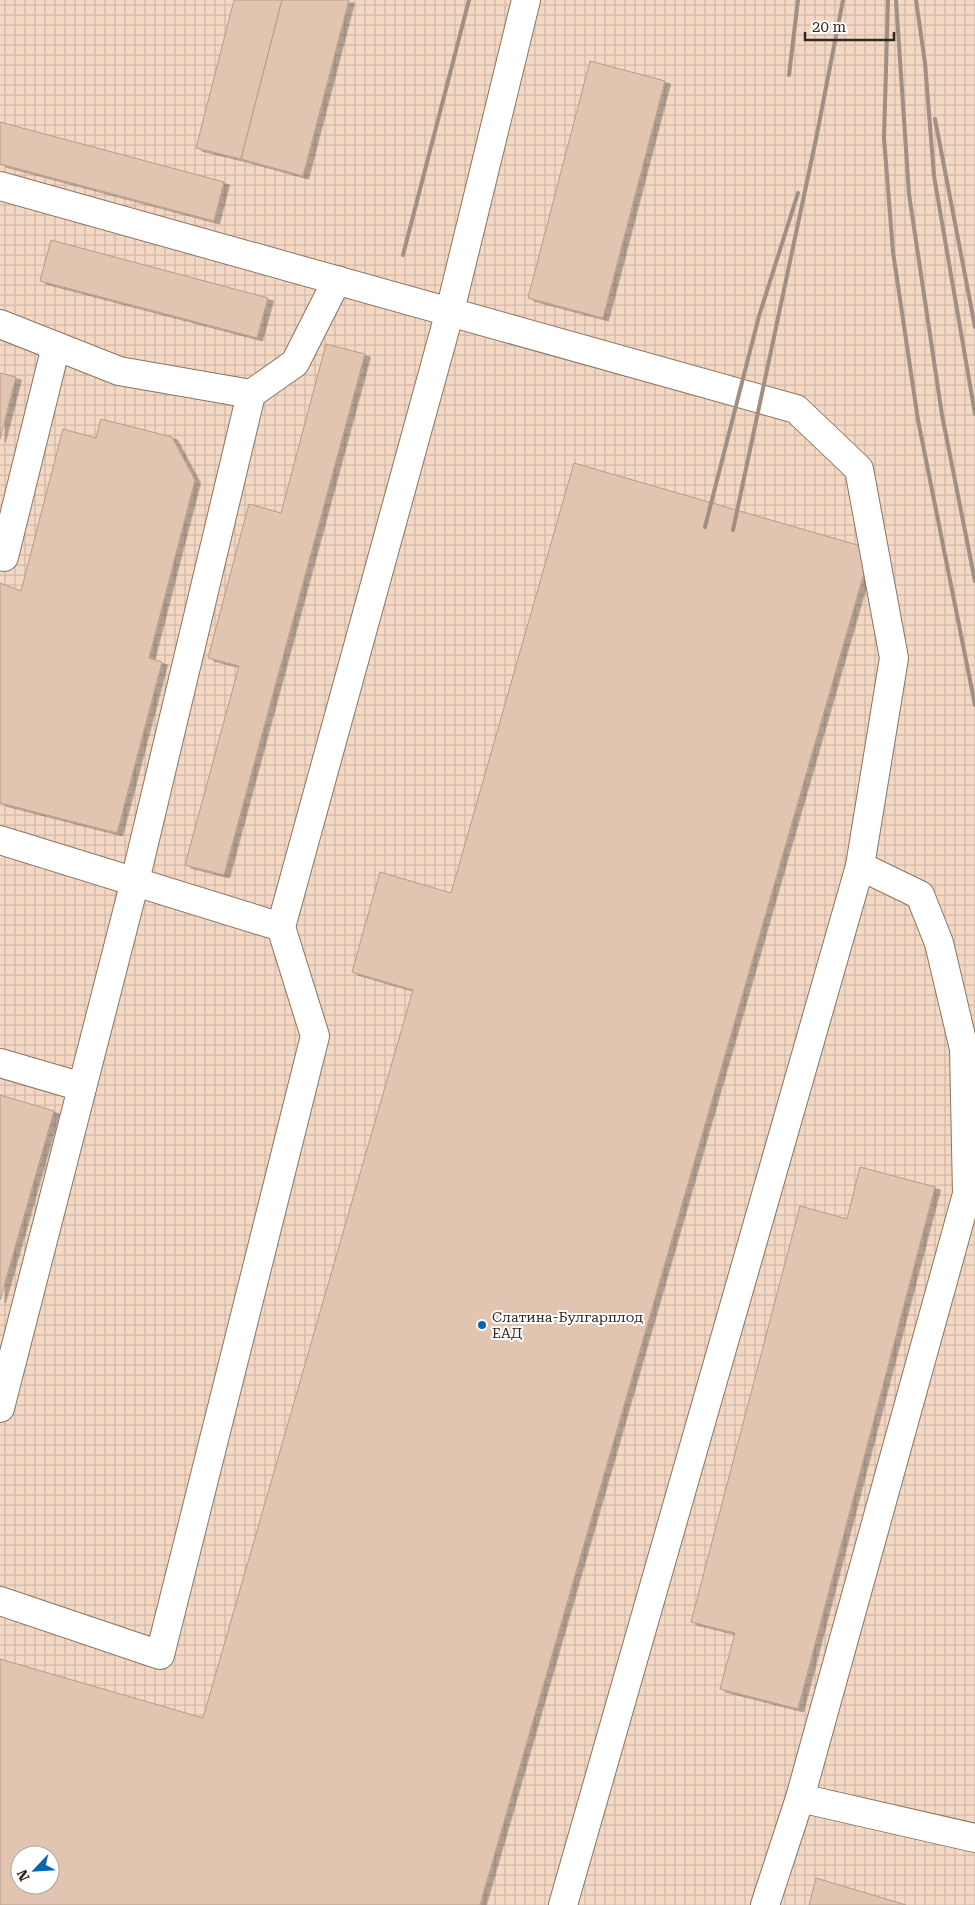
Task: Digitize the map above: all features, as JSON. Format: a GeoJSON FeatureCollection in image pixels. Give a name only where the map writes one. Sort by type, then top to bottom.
{"type":"FeatureCollection","features":[{"type":"Feature","properties":{"kind":"lane"},"geometry":{"type":"LineString","coordinates":[[0,1601],[160,1655],[315,1036],[281,927],[450,312],[526,0]]}},
{"type":"Feature","properties":{"kind":"lane"},"geometry":{"type":"LineString","coordinates":[[0,186],[796,410],[859,469],[894,658],[860,866],[563,1905]]}},
{"type":"Feature","properties":{"kind":"lane"},"geometry":{"type":"LineString","coordinates":[[0,1408],[135,881],[251,394],[295,363],[337,280]]}},
{"type":"Feature","properties":{"kind":"lane"},"geometry":{"type":"LineString","coordinates":[[0,324],[120,371],[251,394]]}},
{"type":"Feature","properties":{"kind":"lane"},"geometry":{"type":"LineString","coordinates":[[4,557],[56,346]]}},
{"type":"Feature","properties":{"kind":"lane"},"geometry":{"type":"LineString","coordinates":[[0,840],[281,927]]}},
{"type":"Feature","properties":{"kind":"lane"},"geometry":{"type":"LineString","coordinates":[[765,1905],[800,1798],[967,1194],[964,1049],[939,944],[920,895],[860,866]]}},
{"type":"Feature","properties":{"kind":"lane"},"geometry":{"type":"LineString","coordinates":[[0,1063],[82,1087]]}},
{"type":"Feature","properties":{"kind":"lane"},"geometry":{"type":"LineString","coordinates":[[800,1798],[975,1838]]}},
{"type":"Feature","properties":{"kind":"shaded area"},"geometry":{"type":"Polygon","coordinates":[[[0,0],[975,0],[975,1905],[0,1905],[0,0]]]}},
{"type":"Feature","properties":{"kind":"building"},"geometry":{"type":"Polygon","coordinates":[[[234,0],[282,0],[241,159],[196,148],[234,0]]]}},
{"type":"Feature","properties":{"kind":"building"},"geometry":{"type":"Polygon","coordinates":[[[282,0],[349,0],[303,176],[241,159],[282,0]]]}},
{"type":"Feature","properties":{"kind":"building"},"geometry":{"type":"Polygon","coordinates":[[[590,61],[665,81],[603,318],[528,298],[590,61]]]}},
{"type":"Feature","properties":{"kind":"building"},"geometry":{"type":"Polygon","coordinates":[[[0,122],[224,182],[214,221],[0,164],[0,122]]]}},
{"type":"Feature","properties":{"kind":"building"},"geometry":{"type":"Polygon","coordinates":[[[51,240],[268,298],[257,338],[40,281],[51,240]]]}},
{"type":"Feature","properties":{"kind":"building"},"geometry":{"type":"Polygon","coordinates":[[[326,344],[365,354],[224,875],[185,865],[239,666],[208,658],[249,504],[281,513],[326,344]]]}},
{"type":"Feature","properties":{"kind":"building"},"geometry":{"type":"Polygon","coordinates":[[[0,373],[16,377],[0,439],[0,373]]]}},
{"type":"Feature","properties":{"kind":"building"},"geometry":{"type":"Polygon","coordinates":[[[101,419],[172,437],[195,480],[149,658],[162,662],[117,833],[0,803],[0,583],[21,591],[63,429],[96,438],[101,419]]]}},
{"type":"Feature","properties":{"kind":"building","name":"Слатина-Булгарплод ЕАД"},"geometry":{"type":"Polygon","coordinates":[[[574,463],[871,549],[480,1905],[0,1905],[0,1659],[203,1718],[413,990],[352,972],[380,872],[451,893],[574,463]]]}},
{"type":"Feature","properties":{"kind":"building"},"geometry":{"type":"Polygon","coordinates":[[[0,1095],[54,1111],[0,1300],[0,1095]]]}},
{"type":"Feature","properties":{"kind":"building"},"geometry":{"type":"Polygon","coordinates":[[[860,1167],[935,1187],[798,1709],[720,1689],[735,1633],[691,1622],[800,1206],[847,1219],[860,1167]]]}},
{"type":"Feature","properties":{"kind":"building"},"geometry":{"type":"Polygon","coordinates":[[[816,1878],[906,1905],[809,1905],[816,1878]]]}},
{"type":"Feature","properties":{"kind":"railway"},"geometry":{"type":"LineString","coordinates":[[403,255],[469,0]]}},
{"type":"Feature","properties":{"kind":"railway"},"geometry":{"type":"LineString","coordinates":[[789,75],[798,0]]}},
{"type":"Feature","properties":{"kind":"railway"},"geometry":{"type":"LineString","coordinates":[[733,530],[816,139],[843,0]]}},
{"type":"Feature","properties":{"kind":"railway"},"geometry":{"type":"LineString","coordinates":[[888,0],[884,138],[893,252],[918,420],[975,705]]}},
{"type":"Feature","properties":{"kind":"railway"},"geometry":{"type":"LineString","coordinates":[[896,0],[909,194],[942,415],[975,581]]}},
{"type":"Feature","properties":{"kind":"railway"},"geometry":{"type":"LineString","coordinates":[[916,0],[925,63],[934,176],[975,414]]}},
{"type":"Feature","properties":{"kind":"railway"},"geometry":{"type":"LineString","coordinates":[[935,119],[975,327]]}},
{"type":"Feature","properties":{"kind":"railway"},"geometry":{"type":"LineString","coordinates":[[705,527],[759,316],[798,193]]}},
{"type":"Feature","properties":{"kind":"place","name":"Слатина-Булгарплод ЕАД"},"geometry":{"type":"Point","coordinates":[482,1325]}}]}
